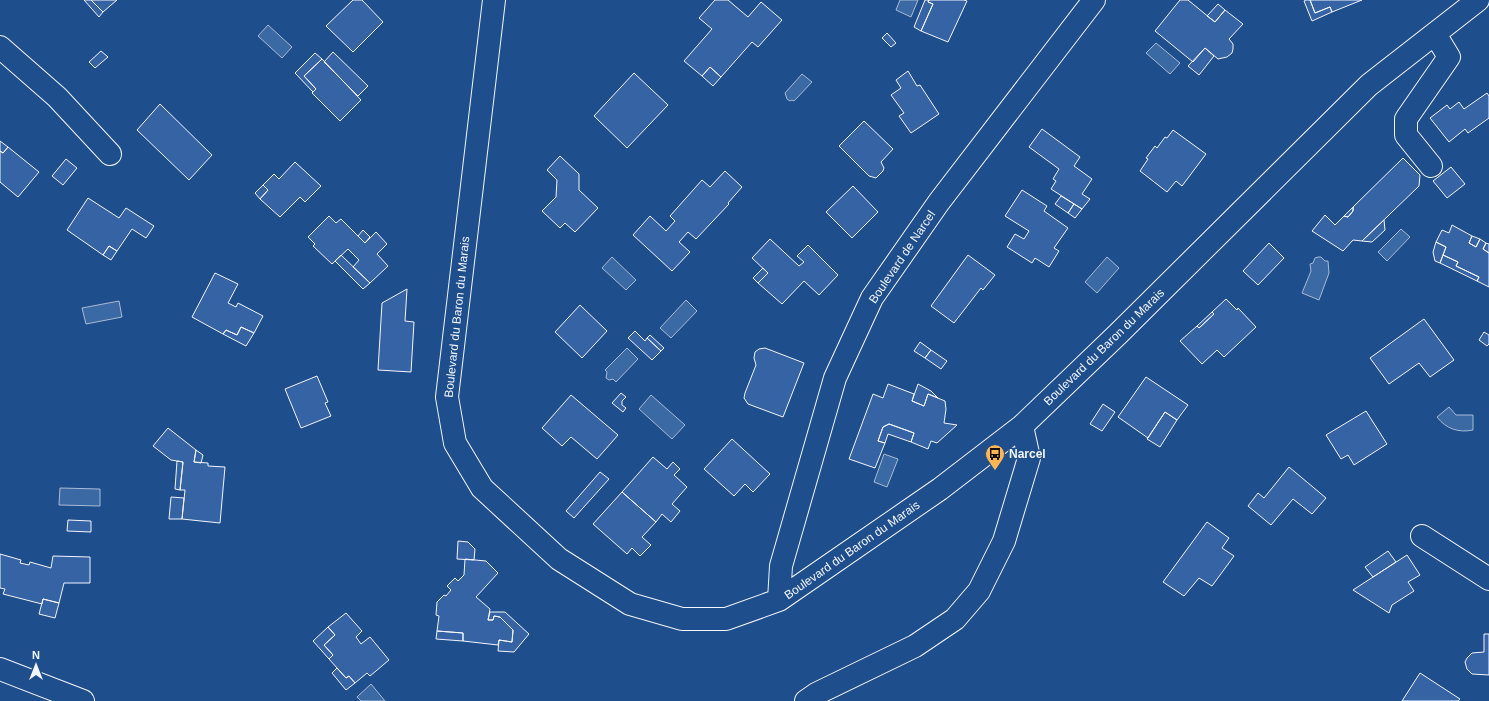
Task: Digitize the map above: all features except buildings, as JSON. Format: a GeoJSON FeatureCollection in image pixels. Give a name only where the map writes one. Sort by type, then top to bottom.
{"type":"FeatureCollection","features":[{"type":"Feature","properties":{"kind":"street","name":"Boulevard du Baron du Marais"},"geometry":{"type":"LineString","coordinates":[[494,0],[447,397],[455,444],[482,488],[559,559],[630,604],[682,619],[726,619],[779,600],[940,489],[1022,426],[1129,323],[1369,86],[1478,0]]}},
{"type":"Feature","properties":{"kind":"street","name":"Boulevard de Narcel"},"geometry":{"type":"LineString","coordinates":[[779,600],[781,566],[835,378],[872,298],[939,202],[1094,0]]}},
{"type":"Feature","properties":{"kind":"street"},"geometry":{"type":"LineString","coordinates":[[1431,166],[1406,135],[1406,119],[1449,57],[1435,34]]}},
{"type":"Feature","properties":{"kind":"street"},"geometry":{"type":"LineString","coordinates":[[0,47],[57,97],[110,154]]}},
{"type":"Feature","properties":{"kind":"street"},"geometry":{"type":"LineString","coordinates":[[806,701],[816,694],[915,646],[955,619],[979,591],[1004,541],[1029,458],[1022,426]]}},
{"type":"Feature","properties":{"kind":"street"},"geometry":{"type":"LineString","coordinates":[[1422,536],[1489,579]]}},
{"type":"Feature","properties":{"kind":"street"},"geometry":{"type":"LineString","coordinates":[[0,669],[83,701]]}},
{"type":"Feature","properties":{"kind":"water"},"geometry":{"type":"Polygon","coordinates":[[[900,0],[918,0],[911,17],[896,10],[900,0]]]}},
{"type":"Feature","properties":{"kind":"water"},"geometry":{"type":"Polygon","coordinates":[[[268,25],[292,47],[282,58],[258,36],[268,25]]]}},
{"type":"Feature","properties":{"kind":"water"},"geometry":{"type":"Polygon","coordinates":[[[1156,43],[1180,63],[1170,74],[1146,53],[1156,43]]]}},
{"type":"Feature","properties":{"kind":"water"},"geometry":{"type":"Polygon","coordinates":[[[802,74],[812,82],[794,101],[790,101],[787,99],[785,93],[802,74]]]}},
{"type":"Feature","properties":{"kind":"water"},"geometry":{"type":"Polygon","coordinates":[[[1401,229],[1410,237],[1387,261],[1378,252],[1401,229]]]}},
{"type":"Feature","properties":{"kind":"water"},"geometry":{"type":"Polygon","coordinates":[[[612,257],[636,280],[626,290],[602,268],[612,257]]]}},
{"type":"Feature","properties":{"kind":"water"},"geometry":{"type":"Polygon","coordinates":[[[1107,257],[1119,268],[1097,293],[1085,282],[1107,257]]]}},
{"type":"Feature","properties":{"kind":"water"},"geometry":{"type":"Polygon","coordinates":[[[1318,257],[1328,261],[1329,273],[1319,300],[1302,293],[1311,271],[1310,264],[1313,263],[1315,258],[1318,257]]]}},
{"type":"Feature","properties":{"kind":"water"},"geometry":{"type":"Polygon","coordinates":[[[686,300],[697,311],[671,338],[660,328],[686,300]]]}},
{"type":"Feature","properties":{"kind":"water"},"geometry":{"type":"Polygon","coordinates":[[[119,301],[122,317],[86,324],[82,308],[119,301]]]}},
{"type":"Feature","properties":{"kind":"water"},"geometry":{"type":"Polygon","coordinates":[[[627,348],[638,359],[616,382],[613,379],[609,380],[606,378],[607,372],[605,370],[627,348]]]}},
{"type":"Feature","properties":{"kind":"water"},"geometry":{"type":"Polygon","coordinates":[[[651,395],[685,425],[672,439],[639,409],[651,395]]]}},
{"type":"Feature","properties":{"kind":"water"},"geometry":{"type":"Polygon","coordinates":[[[1449,407],[1456,415],[1473,415],[1473,430],[1463,431],[1444,425],[1437,417],[1449,407]]]}},
{"type":"Feature","properties":{"kind":"water"},"geometry":{"type":"Polygon","coordinates":[[[884,454],[898,459],[887,487],[874,482],[884,454]]]}},
{"type":"Feature","properties":{"kind":"water"},"geometry":{"type":"Polygon","coordinates":[[[60,488],[100,489],[100,506],[59,505],[60,488]]]}},
{"type":"Feature","properties":{"kind":"water"},"geometry":{"type":"Polygon","coordinates":[[[371,684],[385,701],[361,701],[357,697],[371,684]]]}},
{"type":"Feature","properties":{"kind":"place","name":"Narcel"},"geometry":{"type":"Point","coordinates":[995,471]}}]}
